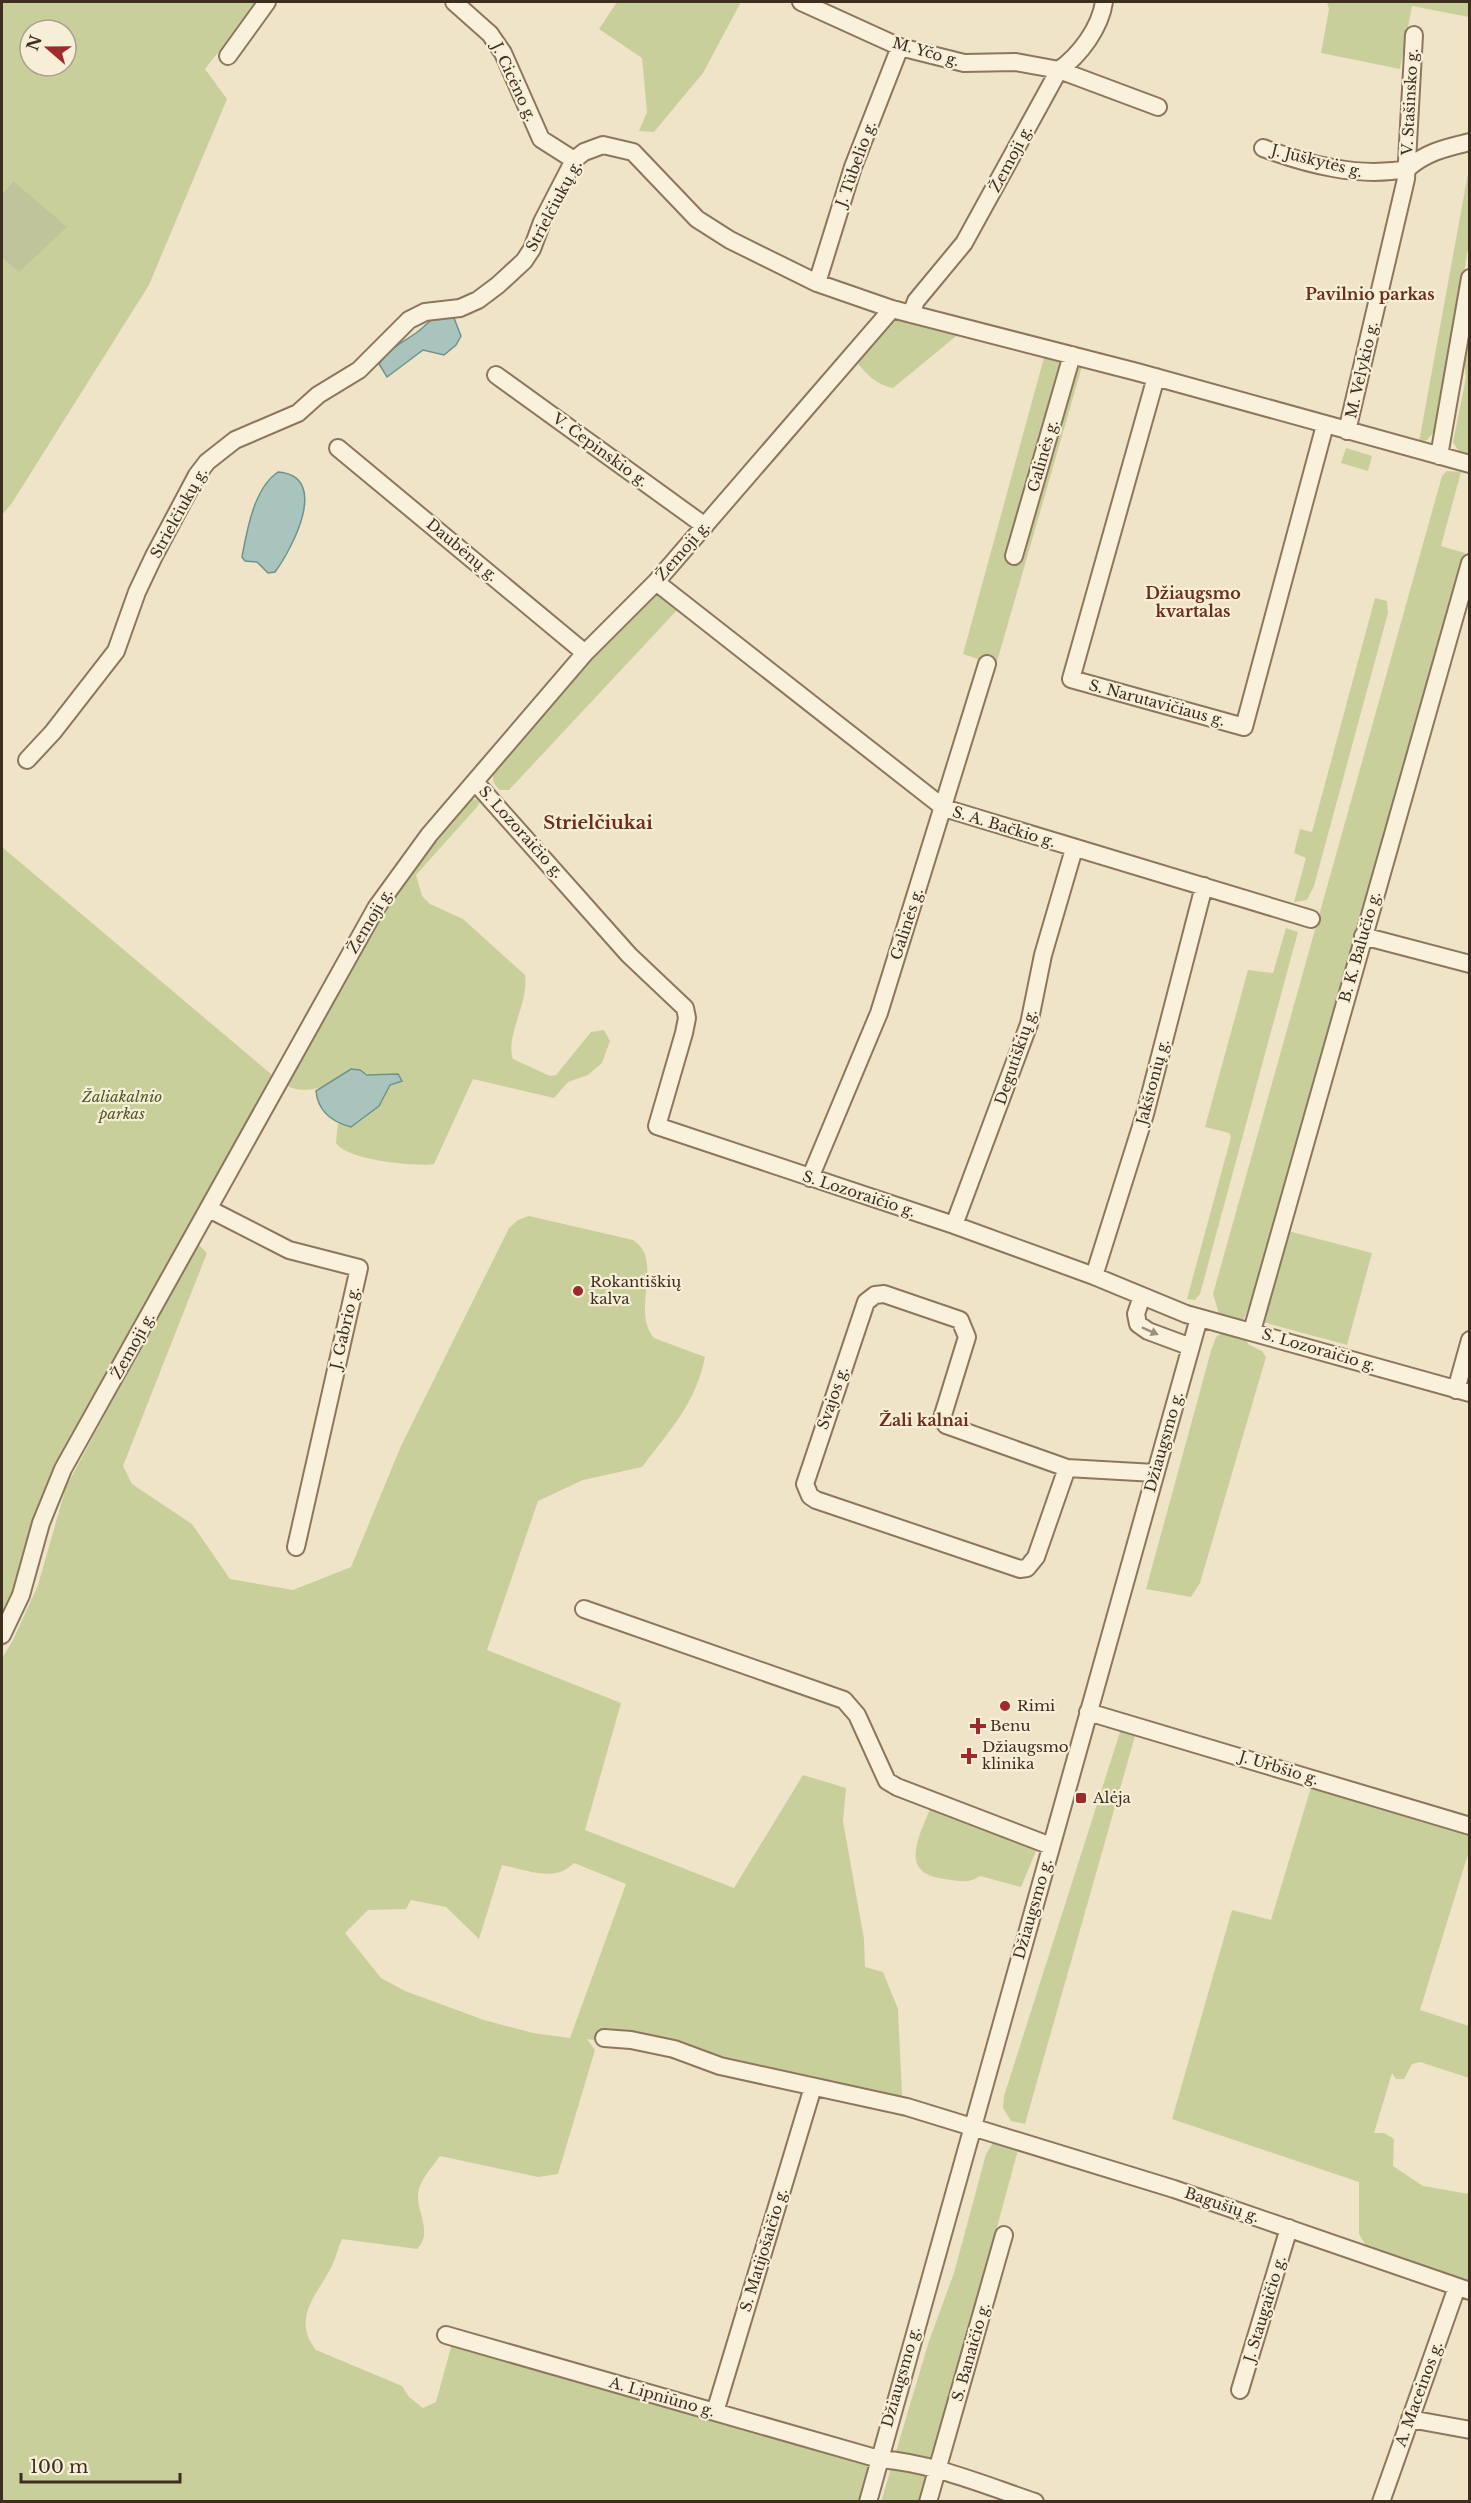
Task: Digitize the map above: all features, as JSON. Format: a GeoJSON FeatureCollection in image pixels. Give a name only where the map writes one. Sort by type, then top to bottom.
{"type":"FeatureCollection","features":[{"type":"Feature","properties":{"kind":"street"},"geometry":{"type":"LineString","coordinates":[[228,56],[267,2]]}},
{"type":"Feature","properties":{"kind":"street","name":"J. Cicėno g."},"geometry":{"type":"LineString","coordinates":[[454,2],[481,24],[503,53],[541,139],[574,160]]}},
{"type":"Feature","properties":{"kind":"street","name":"M. Yčo g."},"geometry":{"type":"LineString","coordinates":[[801,2],[900,47],[964,63],[1016,62],[1059,70]]}},
{"type":"Feature","properties":{"kind":"street","name":"Žemoji g."},"geometry":{"type":"LineString","coordinates":[[911,314],[916,301],[964,243],[1059,70],[1070,62],[1086,42],[1103,11],[1104,2]]}},
{"type":"Feature","properties":{"kind":"street","name":"V. Stašinsko g."},"geometry":{"type":"LineString","coordinates":[[1407,169],[1414,35]]}},
{"type":"Feature","properties":{"kind":"street","name":"J. Tūbelio g."},"geometry":{"type":"LineString","coordinates":[[817,283],[853,166],[900,47]]}},
{"type":"Feature","properties":{"kind":"street"},"geometry":{"type":"LineString","coordinates":[[1059,70],[1158,107]]}},
{"type":"Feature","properties":{"kind":"street"},"geometry":{"type":"LineString","coordinates":[[1407,169],[1420,157],[1433,151],[1470,142]]}},
{"type":"Feature","properties":{"kind":"street","name":"Strielčiukų g."},"geometry":{"type":"LineString","coordinates":[[27,760],[54,732],[116,651],[137,592],[154,556],[197,475],[207,462],[235,440],[298,413],[318,395],[359,370],[409,320],[425,312],[460,308],[478,300],[498,285],[524,261],[532,249],[542,222],[574,160],[584,152],[603,145],[633,152],[697,219],[730,240],[817,283]]}},
{"type":"Feature","properties":{"kind":"street","name":"J. Juškytės g."},"geometry":{"type":"LineString","coordinates":[[1263,148],[1351,172],[1376,174],[1407,169]]}},
{"type":"Feature","properties":{"kind":"street","name":"M. Velykio g."},"geometry":{"type":"LineString","coordinates":[[1347,431],[1407,169]]}},
{"type":"Feature","properties":{"kind":"street"},"geometry":{"type":"LineString","coordinates":[[1439,456],[1470,278]]}},
{"type":"Feature","properties":{"kind":"street"},"geometry":{"type":"LineString","coordinates":[[817,283],[892,309],[1156,377],[1470,464]]}},
{"type":"Feature","properties":{"kind":"street","name":"Žemoji g."},"geometry":{"type":"LineString","coordinates":[[2,1635],[21,1595],[41,1523],[63,1468],[375,908],[429,835],[476,783],[585,653],[656,582],[892,309]]}},
{"type":"Feature","properties":{"kind":"street","name":"Galinės g."},"geometry":{"type":"LineString","coordinates":[[1014,556],[1072,355]]}},
{"type":"Feature","properties":{"kind":"street","name":"V. Čepinskio g."},"geometry":{"type":"LineString","coordinates":[[496,375],[705,526]]}},
{"type":"Feature","properties":{"kind":"street","name":"S. Narutavičiaus g."},"geometry":{"type":"LineString","coordinates":[[1156,377],[1071,679],[1244,727],[1325,425]]}},
{"type":"Feature","properties":{"kind":"street","name":"Daubėnų g."},"geometry":{"type":"LineString","coordinates":[[338,448],[585,653]]}},
{"type":"Feature","properties":{"kind":"street","name":"B. K. Balučio g."},"geometry":{"type":"LineString","coordinates":[[1252,1331],[1470,563]]}},
{"type":"Feature","properties":{"kind":"street","name":"S. A. Bačkio g."},"geometry":{"type":"LineString","coordinates":[[656,582],[786,681],[944,808],[1311,919]]}},
{"type":"Feature","properties":{"kind":"street","name":"Galinės g."},"geometry":{"type":"LineString","coordinates":[[810,1178],[879,1013],[987,664]]}},
{"type":"Feature","properties":{"kind":"street","name":"S. Lozoraičio g."},"geometry":{"type":"LineString","coordinates":[[476,783],[629,955],[686,1008],[684,1033],[657,1126],[954,1225],[1094,1276],[1199,1318],[1463,1391]]}},
{"type":"Feature","properties":{"kind":"street","name":"Degutiškių g."},"geometry":{"type":"LineString","coordinates":[[954,1225],[1029,1024],[1043,955],[1074,849]]}},
{"type":"Feature","properties":{"kind":"street","name":"Jakštonių g."},"geometry":{"type":"LineString","coordinates":[[1094,1276],[1145,1114],[1204,886]]}},
{"type":"Feature","properties":{"kind":"street"},"geometry":{"type":"LineString","coordinates":[[1363,936],[1470,964]]}},
{"type":"Feature","properties":{"kind":"street","name":"J. Gabrio g."},"geometry":{"type":"LineString","coordinates":[[209,1209],[289,1250],[358,1268],[296,1547]]}},
{"type":"Feature","properties":{"kind":"street","name":"Svajos g."},"geometry":{"type":"LineString","coordinates":[[1067,1468],[1036,1557],[1027,1568],[1020,1569],[816,1500],[810,1496],[805,1484],[866,1302],[875,1295],[884,1294],[960,1320],[964,1324],[967,1337],[942,1418],[946,1425],[1067,1468],[1155,1473]]}},
{"type":"Feature","properties":{"kind":"street"},"geometry":{"type":"LineString","coordinates":[[1142,1296],[1136,1314],[1138,1324],[1148,1331],[1191,1347]]}},
{"type":"Feature","properties":{"kind":"street","name":"Džiaugsmo g."},"geometry":{"type":"LineString","coordinates":[[868,2502],[1199,1318]]}},
{"type":"Feature","properties":{"kind":"street"},"geometry":{"type":"LineString","coordinates":[[1463,1391],[1470,1340]]}},
{"type":"Feature","properties":{"kind":"street"},"geometry":{"type":"LineString","coordinates":[[584,1609],[844,1700],[857,1715],[887,1781],[897,1787],[1051,1846]]}},
{"type":"Feature","properties":{"kind":"street","name":"J. Urbšio g."},"geometry":{"type":"LineString","coordinates":[[1088,1712],[1470,1826]]}},
{"type":"Feature","properties":{"kind":"street","name":"Bagušių g."},"geometry":{"type":"LineString","coordinates":[[604,2038],[631,2040],[674,2049],[720,2066],[907,2106],[1289,2228],[1463,2289]]}},
{"type":"Feature","properties":{"kind":"street","name":"S. Matijošaičio g."},"geometry":{"type":"LineString","coordinates":[[715,2412],[813,2086]]}},
{"type":"Feature","properties":{"kind":"street","name":"J. Staugaičio g."},"geometry":{"type":"LineString","coordinates":[[1240,2390],[1289,2228]]}},
{"type":"Feature","properties":{"kind":"street","name":"S. Banaičio g."},"geometry":{"type":"LineString","coordinates":[[928,2502],[1004,2235]]}},
{"type":"Feature","properties":{"kind":"street","name":"A. Maceinos g."},"geometry":{"type":"LineString","coordinates":[[1381,2502],[1410,2419],[1463,2289]]}},
{"type":"Feature","properties":{"kind":"street","name":"A. Lipniūno g."},"geometry":{"type":"LineString","coordinates":[[446,2336],[879,2459]]}},
{"type":"Feature","properties":{"kind":"street"},"geometry":{"type":"LineString","coordinates":[[1410,2419],[1470,2430]]}},
{"type":"Feature","properties":{"kind":"street"},"geometry":{"type":"LineString","coordinates":[[879,2459],[908,2462],[937,2469],[1035,2502]]}},
{"type":"Feature","properties":{"kind":"green space"},"geometry":{"type":"Polygon","coordinates":[[[2,2],[258,2],[205,69],[227,99],[149,285],[12,503],[2,515],[2,258],[20,272],[13,181],[2,194],[2,2]]]}},
{"type":"Feature","properties":{"kind":"green space"},"geometry":{"type":"Polygon","coordinates":[[[617,2],[741,2],[703,73],[654,132],[639,131],[647,112],[642,58],[599,29],[617,2]]]}},
{"type":"Feature","properties":{"kind":"green space"},"geometry":{"type":"Polygon","coordinates":[[[1327,2],[1469,2],[1469,17],[1412,6],[1400,69],[1321,53],[1329,9],[1327,2]]]}},
{"type":"Feature","properties":{"kind":"green space"},"geometry":{"type":"Polygon","coordinates":[[[1469,168],[1469,242],[1439,426],[1427,440],[1419,442],[1469,168]]]}},
{"type":"Feature","properties":{"kind":"green space"},"geometry":{"type":"Polygon","coordinates":[[[13,181],[67,227],[19,272],[2,258],[2,194],[13,181]]]}},
{"type":"Feature","properties":{"kind":"green space"},"geometry":{"type":"Polygon","coordinates":[[[1469,315],[1469,454],[1459,452],[1453,442],[1466,378],[1464,356],[1469,315]]]}},
{"type":"Feature","properties":{"kind":"green space"},"geometry":{"type":"Polygon","coordinates":[[[903,319],[960,333],[893,388],[872,378],[856,361],[882,330],[895,321],[903,319]]]}},
{"type":"Feature","properties":{"kind":"green space"},"geometry":{"type":"Polygon","coordinates":[[[1045,354],[1083,363],[996,665],[963,654],[1045,354]]]}},
{"type":"Feature","properties":{"kind":"green space"},"geometry":{"type":"Polygon","coordinates":[[[1346,448],[1372,456],[1368,471],[1341,463],[1346,448]]]}},
{"type":"Feature","properties":{"kind":"green space"},"geometry":{"type":"Polygon","coordinates":[[[1447,471],[1461,472],[1441,546],[1465,553],[1316,1073],[1254,1305],[1249,1306],[1243,1321],[1219,1314],[1213,1294],[1442,476],[1447,471]]]}},
{"type":"Feature","properties":{"kind":"green space"},"geometry":{"type":"Polygon","coordinates":[[[655,595],[663,596],[679,608],[509,790],[500,790],[493,781],[495,770],[593,657],[655,595]]]}},
{"type":"Feature","properties":{"kind":"green space"},"geometry":{"type":"Polygon","coordinates":[[[1375,598],[1387,601],[1388,613],[1314,886],[1307,900],[1294,902],[1306,858],[1294,853],[1300,829],[1312,832],[1375,598]]]}},
{"type":"Feature","properties":{"kind":"green space"},"geometry":{"type":"Polygon","coordinates":[[[475,799],[480,802],[477,807],[416,875],[422,896],[430,904],[463,919],[525,975],[524,997],[512,1040],[513,1059],[550,1076],[556,1075],[591,1032],[604,1030],[610,1041],[602,1063],[588,1075],[568,1082],[554,1098],[473,1079],[434,1164],[397,1163],[353,1154],[336,1143],[338,1123],[351,1127],[357,1123],[374,1109],[390,1085],[360,1070],[344,1073],[332,1083],[316,1089],[291,1088],[284,1084],[383,911],[417,862],[469,800],[475,799]]]}},
{"type":"Feature","properties":{"kind":"green space","name":"Žaliakalnio parkas"},"geometry":{"type":"Polygon","coordinates":[[[2,847],[271,1074],[273,1082],[50,1480],[7,1611],[2,1620],[2,847]]]}},
{"type":"Feature","properties":{"kind":"green space"},"geometry":{"type":"Polygon","coordinates":[[[1286,928],[1298,932],[1200,1294],[1195,1300],[1187,1299],[1231,1137],[1229,1133],[1205,1127],[1248,970],[1273,973],[1286,928]]]}},
{"type":"Feature","properties":{"kind":"green space"},"geometry":{"type":"Polygon","coordinates":[[[529,1216],[633,1240],[642,1249],[646,1260],[645,1314],[654,1338],[705,1357],[695,1388],[681,1415],[642,1467],[583,1480],[538,1501],[487,1650],[621,1703],[585,1830],[734,1888],[803,1775],[846,1788],[843,1821],[864,1939],[865,1967],[883,1972],[898,2009],[902,2095],[901,2100],[649,2049],[587,2039],[595,2050],[558,2174],[538,2177],[440,2156],[425,2176],[419,2189],[418,2197],[424,2235],[417,2249],[342,2239],[332,2266],[309,2307],[306,2327],[316,2350],[402,2386],[409,2397],[423,2408],[436,2402],[453,2340],[870,2462],[860,2501],[2,2502],[2,1658],[13,1640],[38,1585],[66,1487],[197,1243],[207,1253],[123,1466],[132,1484],[192,1524],[230,1579],[293,1590],[351,1567],[401,1446],[509,1228],[518,1220],[529,1216]],[[574,1863],[566,1869],[549,1874],[502,1865],[479,1939],[446,1907],[411,1900],[406,1909],[368,1910],[345,1933],[381,1978],[405,1991],[484,2020],[533,2033],[570,2038],[626,1884],[574,1863]]]}},
{"type":"Feature","properties":{"kind":"green space"},"geometry":{"type":"Polygon","coordinates":[[[1288,1231],[1372,1253],[1347,1345],[1263,1322],[1288,1231]]]}},
{"type":"Feature","properties":{"kind":"green space"},"geometry":{"type":"Polygon","coordinates":[[[1225,1331],[1245,1336],[1248,1344],[1262,1351],[1266,1357],[1200,1583],[1191,1597],[1146,1589],[1211,1351],[1216,1337],[1225,1331]]]}},
{"type":"Feature","properties":{"kind":"green space"},"geometry":{"type":"Polygon","coordinates":[[[1126,1729],[1135,1736],[1025,2124],[1011,2121],[1003,2108],[1004,2096],[1120,1732],[1126,1729]]]}},
{"type":"Feature","properties":{"kind":"green space"},"geometry":{"type":"Polygon","coordinates":[[[1312,1784],[1469,1831],[1469,1851],[1420,2010],[1469,2026],[1469,2078],[1420,2062],[1412,2064],[1404,2079],[1396,2079],[1392,2073],[1374,2133],[1384,2133],[1394,2139],[1393,2166],[1423,2186],[1469,2194],[1469,2286],[1368,2249],[1359,2234],[1359,2182],[1172,2119],[1232,1910],[1271,1920],[1312,1784]]]}},
{"type":"Feature","properties":{"kind":"green space"},"geometry":{"type":"Polygon","coordinates":[[[931,1806],[1036,1851],[1021,1887],[980,1876],[967,1881],[944,1879],[929,1875],[921,1869],[916,1861],[916,1852],[931,1806]]]}},
{"type":"Feature","properties":{"kind":"green space"},"geometry":{"type":"Polygon","coordinates":[[[994,2141],[1019,2146],[923,2501],[881,2502],[929,2341],[954,2273],[986,2154],[994,2141]]]}},
{"type":"Feature","properties":{"kind":"water"},"geometry":{"type":"Polygon","coordinates":[[[449,316],[454,318],[461,336],[456,345],[444,355],[423,350],[387,377],[379,364],[388,353],[433,319],[449,316]]]}},
{"type":"Feature","properties":{"kind":"water"},"geometry":{"type":"Polygon","coordinates":[[[278,472],[294,477],[302,486],[305,499],[303,515],[290,547],[275,572],[268,573],[257,562],[245,561],[242,557],[249,522],[257,499],[270,479],[278,472]]]}},
{"type":"Feature","properties":{"kind":"water"},"geometry":{"type":"Polygon","coordinates":[[[351,1069],[360,1070],[367,1075],[398,1074],[402,1081],[390,1085],[379,1106],[351,1127],[327,1115],[320,1105],[316,1091],[351,1069]]]}},
{"type":"Feature","properties":{"kind":"place","name":"Rokantiškių kalva"},"geometry":{"type":"Point","coordinates":[578,1291]}},
{"type":"Feature","properties":{"kind":"place","name":"Rimi"},"geometry":{"type":"Point","coordinates":[1005,1706]}},
{"type":"Feature","properties":{"kind":"place","name":"Benu"},"geometry":{"type":"Point","coordinates":[978,1726]}},
{"type":"Feature","properties":{"kind":"place","name":"Džiaugsmo klinika"},"geometry":{"type":"Point","coordinates":[969,1756]}},
{"type":"Feature","properties":{"kind":"place","name":"Alėja"},"geometry":{"type":"Point","coordinates":[1081,1798]}},
{"type":"Feature","properties":{"kind":"district","name":"Pavilnio parkas"},"geometry":{"type":"Point","coordinates":[1370,294]}},
{"type":"Feature","properties":{"kind":"district","name":"Džiaugsmo kvartalas"},"geometry":{"type":"Point","coordinates":[1193,602]}},
{"type":"Feature","properties":{"kind":"district","name":"Strielčiukai"},"geometry":{"type":"Point","coordinates":[598,823]}},
{"type":"Feature","properties":{"kind":"district","name":"Žali kalnai"},"geometry":{"type":"Point","coordinates":[924,1420]}}]}
